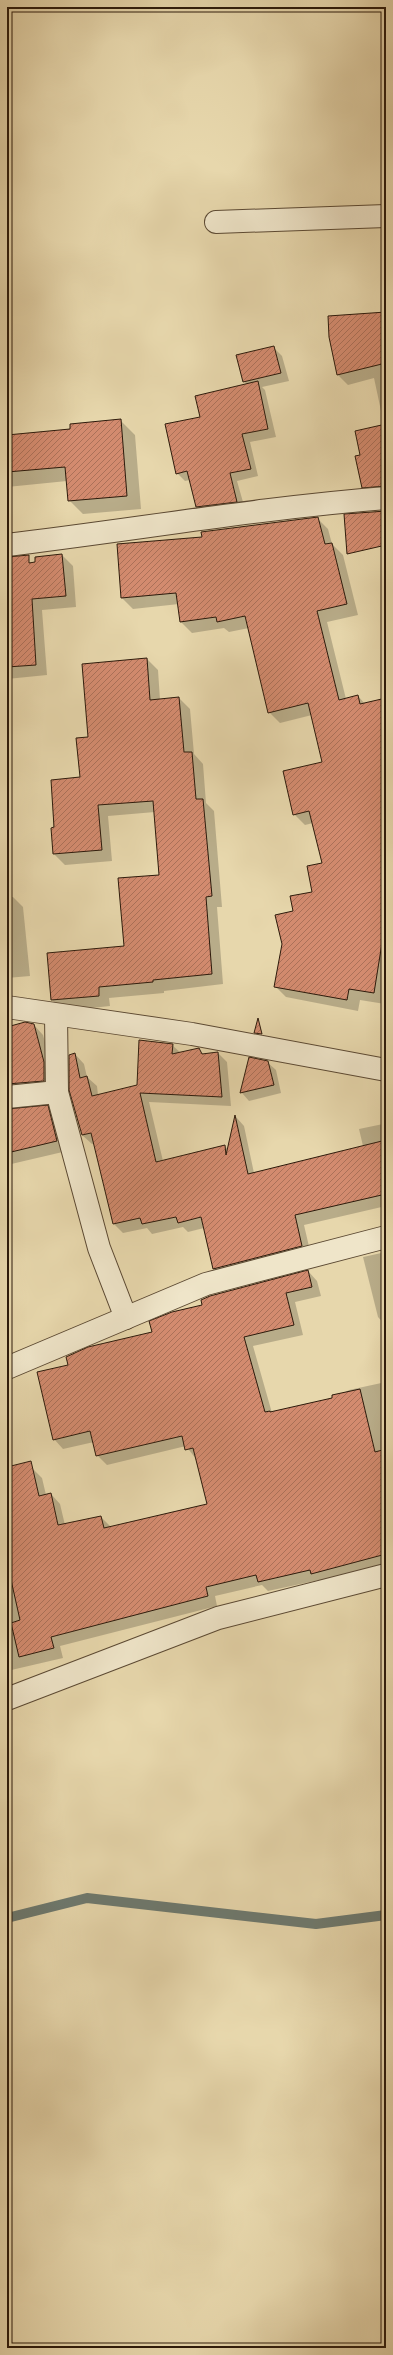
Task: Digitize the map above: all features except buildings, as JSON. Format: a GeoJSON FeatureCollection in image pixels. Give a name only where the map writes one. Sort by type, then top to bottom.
{"type":"FeatureCollection","features":[{"type":"Feature","properties":{"kind":"street"},"geometry":{"type":"LineString","coordinates":[[216,222],[386,216]]}},
{"type":"Feature","properties":{"kind":"street"},"geometry":{"type":"LineString","coordinates":[[7,545],[122,532],[333,502],[386,498]]}},
{"type":"Feature","properties":{"kind":"street"},"geometry":{"type":"LineString","coordinates":[[7,1007],[192,1034],[386,1070]]}},
{"type":"Feature","properties":{"kind":"street"},"geometry":{"type":"LineString","coordinates":[[56,1015],[57,1092],[99,1248],[126,1318]]}},
{"type":"Feature","properties":{"kind":"street"},"geometry":{"type":"LineString","coordinates":[[7,1097],[57,1092]]}},
{"type":"Feature","properties":{"kind":"street"},"geometry":{"type":"LineString","coordinates":[[7,1368],[206,1284],[386,1237]]}},
{"type":"Feature","properties":{"kind":"street"},"geometry":{"type":"LineString","coordinates":[[8,1696],[218,1618],[386,1575]]}},
{"type":"Feature","properties":{"kind":"waterway"},"geometry":{"type":"LineString","coordinates":[[7,1918],[87,1898],[316,1924],[386,1915]]}}]}
